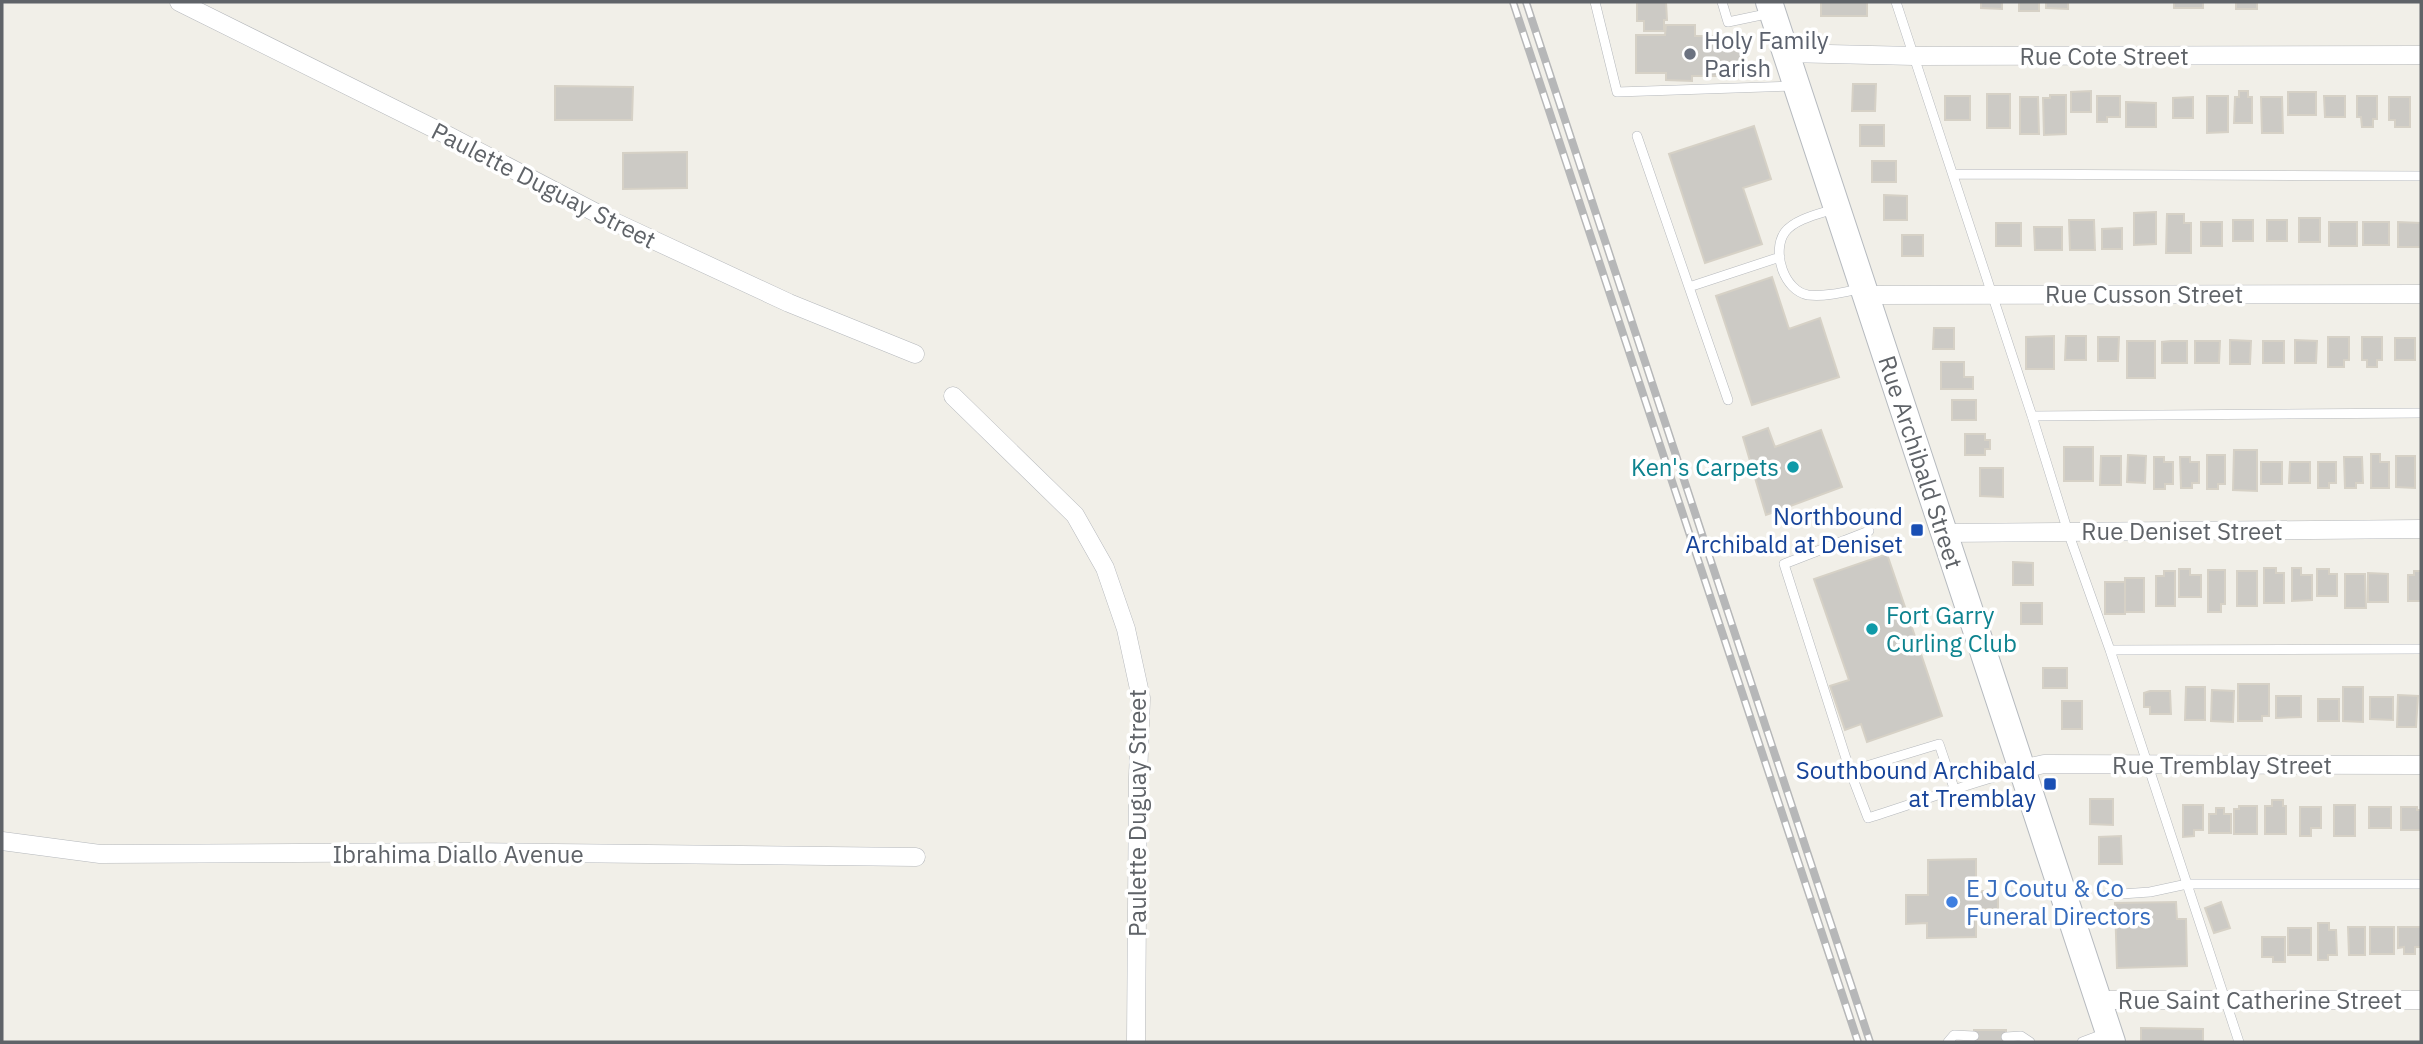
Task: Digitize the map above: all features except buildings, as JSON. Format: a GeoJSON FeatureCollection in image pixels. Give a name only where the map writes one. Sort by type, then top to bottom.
{"type":"FeatureCollection","features":[{"type":"Feature","properties":{"kind":"main road","name":"Rue Archibald Street"},"geometry":{"type":"LineString","coordinates":[[1771,7],[2110,1037]]}},
{"type":"Feature","properties":{"kind":"street","name":"Paulette Duguay Street"},"geometry":{"type":"LineString","coordinates":[[179,2],[449,136],[606,218],[789,303],[915,354]]}},
{"type":"Feature","properties":{"kind":"street","name":"Rue Cote Street"},"geometry":{"type":"LineString","coordinates":[[1786,53],[1914,56],[2421,55]]}},
{"type":"Feature","properties":{"kind":"street","name":"Rue Cusson Street"},"geometry":{"type":"LineString","coordinates":[[1865,292],[2421,294]]}},
{"type":"Feature","properties":{"kind":"street","name":"Paulette Duguay Street"},"geometry":{"type":"LineString","coordinates":[[953,396],[1075,514],[1105,568],[1126,629],[1141,698],[1136,1042]]}},
{"type":"Feature","properties":{"kind":"street","name":"Rue Deniset Street"},"geometry":{"type":"LineString","coordinates":[[1944,533],[2421,529]]}},
{"type":"Feature","properties":{"kind":"street","name":"Rue Tremblay Street"},"geometry":{"type":"LineString","coordinates":[[2023,769],[2044,764],[2421,765]]}},
{"type":"Feature","properties":{"kind":"street","name":"Ibrahima Diallo Avenue"},"geometry":{"type":"LineString","coordinates":[[2,841],[100,854],[468,852],[916,857]]}},
{"type":"Feature","properties":{"kind":"street","name":"Rue Saint Catherine Street"},"geometry":{"type":"LineString","coordinates":[[2098,1000],[2421,1000]]}},
{"type":"Feature","properties":{"kind":"lane"},"geometry":{"type":"LineString","coordinates":[[1595,2],[1617,92],[1797,86]]}},
{"type":"Feature","properties":{"kind":"lane"},"geometry":{"type":"LineString","coordinates":[[1722,2],[1728,22],[1771,7]]}},
{"type":"Feature","properties":{"kind":"lane"},"geometry":{"type":"LineString","coordinates":[[1896,2],[2068,532],[2110,650],[2239,1042]]}},
{"type":"Feature","properties":{"kind":"lane"},"geometry":{"type":"LineString","coordinates":[[1637,136],[1728,400]]}},
{"type":"Feature","properties":{"kind":"lane"},"geometry":{"type":"LineString","coordinates":[[1952,174],[2421,176]]}},
{"type":"Feature","properties":{"kind":"lane"},"geometry":{"type":"LineString","coordinates":[[1837,208],[1792,225],[1779,243],[1780,257],[1791,286],[1805,294],[1865,292]]}},
{"type":"Feature","properties":{"kind":"lane"},"geometry":{"type":"LineString","coordinates":[[1689,287],[1780,257]]}},
{"type":"Feature","properties":{"kind":"lane"},"geometry":{"type":"LineString","coordinates":[[2032,416],[2421,413]]}},
{"type":"Feature","properties":{"kind":"lane"},"geometry":{"type":"LineString","coordinates":[[1869,531],[1784,564],[1850,771],[1868,818],[1955,791],[1987,778],[2023,769]]}},
{"type":"Feature","properties":{"kind":"lane"},"geometry":{"type":"LineString","coordinates":[[2110,650],[2421,649]]}},
{"type":"Feature","properties":{"kind":"lane"},"geometry":{"type":"LineString","coordinates":[[1850,771],[1939,744],[1955,791]]}},
{"type":"Feature","properties":{"kind":"lane"},"geometry":{"type":"LineString","coordinates":[[2107,895],[2150,892],[2187,884],[2421,884]]}},
{"type":"Feature","properties":{"kind":"lane"},"geometry":{"type":"LineString","coordinates":[[1948,1042],[1954,1035],[1974,1036]]}},
{"type":"Feature","properties":{"kind":"lane"},"geometry":{"type":"LineString","coordinates":[[2006,1037],[2021,1037],[2030,1042]]}},
{"type":"Feature","properties":{"kind":"lane"},"geometry":{"type":"LineString","coordinates":[[2082,1042],[2110,1037]]}},
{"type":"Feature","properties":{"kind":"railway"},"geometry":{"type":"LineString","coordinates":[[1513,2],[1858,1042]]}},
{"type":"Feature","properties":{"kind":"railway"},"geometry":{"type":"LineString","coordinates":[[1526,2],[1870,1042]]}},
{"type":"Feature","properties":{"kind":"place","name":"Holy Family Parish"},"geometry":{"type":"Point","coordinates":[1690,54]}},
{"type":"Feature","properties":{"kind":"place","name":"Ken's Carpets"},"geometry":{"type":"Point","coordinates":[1793,467]}},
{"type":"Feature","properties":{"kind":"place","name":"Northbound Archibald at Deniset"},"geometry":{"type":"Point","coordinates":[1917,530]}},
{"type":"Feature","properties":{"kind":"place","name":"Fort Garry Curling Club"},"geometry":{"type":"Point","coordinates":[1872,629]}},
{"type":"Feature","properties":{"kind":"place","name":"Southbound Archibald at Tremblay"},"geometry":{"type":"Point","coordinates":[2050,784]}},
{"type":"Feature","properties":{"kind":"place","name":"E J Coutu & Co Funeral Directors"},"geometry":{"type":"Point","coordinates":[1952,902]}}]}
